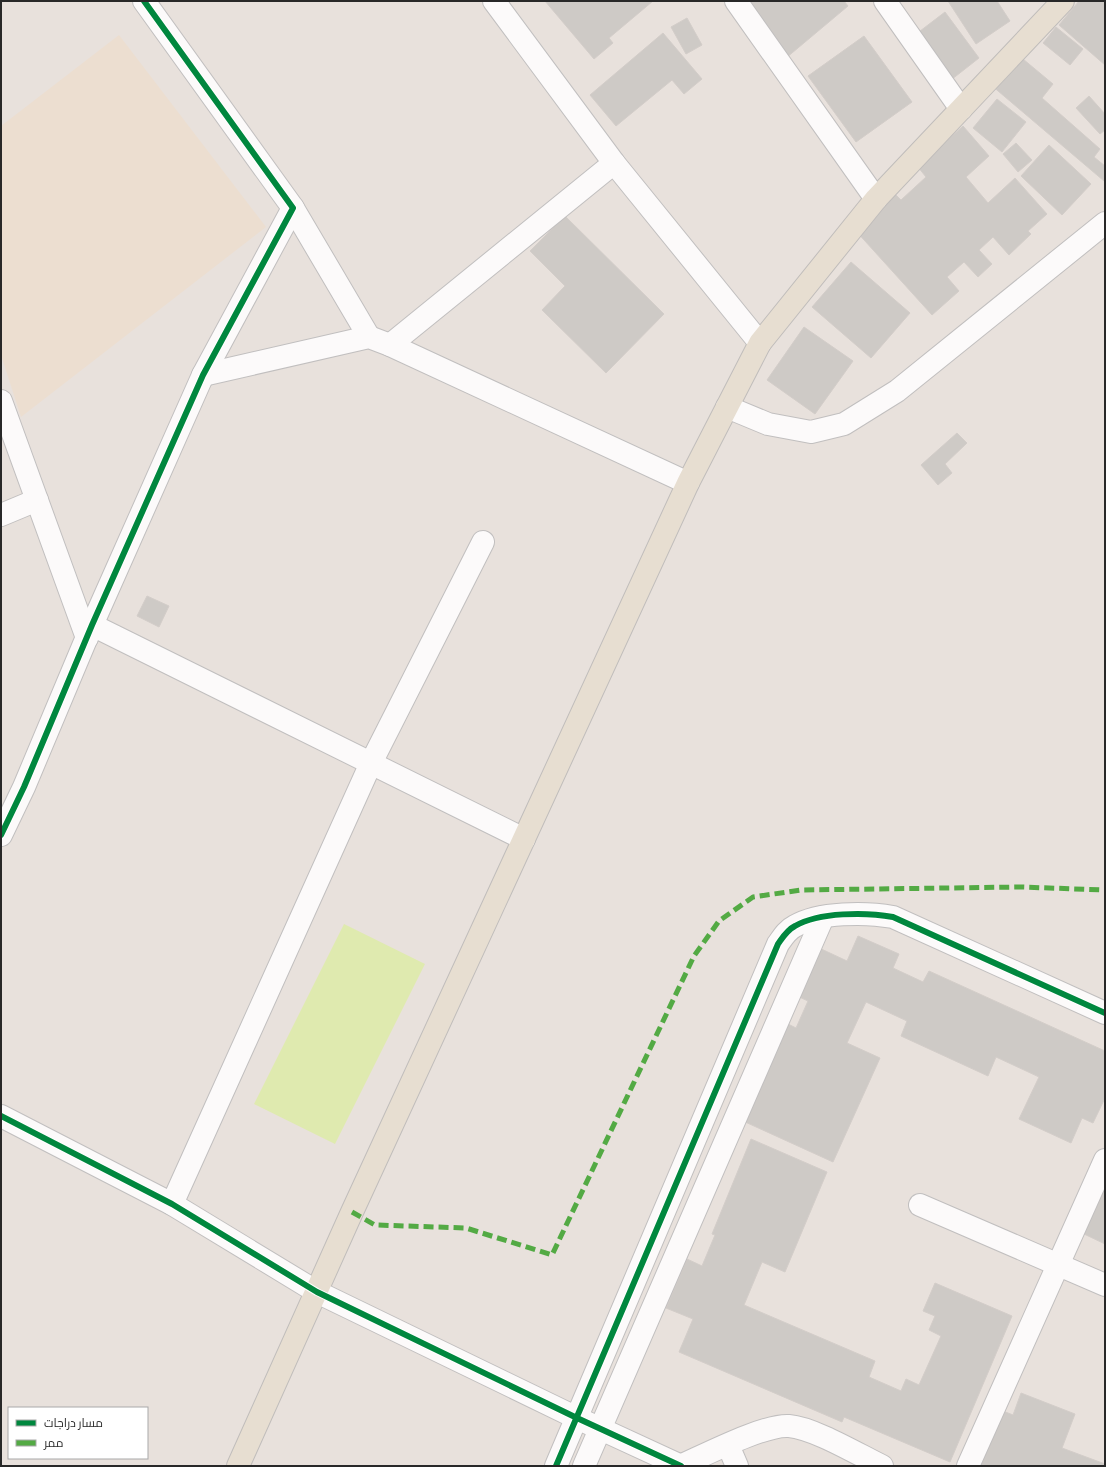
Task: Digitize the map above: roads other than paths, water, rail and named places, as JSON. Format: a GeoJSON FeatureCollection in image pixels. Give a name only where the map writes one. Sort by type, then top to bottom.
{"type":"FeatureCollection","features":[{"type":"Feature","properties":{"kind":"main road"},"geometry":{"type":"LineString","coordinates":[[238,1466],[688,483],[760,343],[876,199],[1063,1]]}},
{"type":"Feature","properties":{"kind":"street"},"geometry":{"type":"LineString","coordinates":[[144,1],[293,208],[369,337]]}},
{"type":"Feature","properties":{"kind":"street"},"geometry":{"type":"LineString","coordinates":[[494,1],[614,163],[760,343]]}},
{"type":"Feature","properties":{"kind":"street"},"geometry":{"type":"LineString","coordinates":[[736,1],[876,199]]}},
{"type":"Feature","properties":{"kind":"street"},"geometry":{"type":"LineString","coordinates":[[885,1],[961,109]]}},
{"type":"Feature","properties":{"kind":"street"},"geometry":{"type":"LineString","coordinates":[[390,345],[614,163]]}},
{"type":"Feature","properties":{"kind":"street"},"geometry":{"type":"LineString","coordinates":[[1,835],[24,787],[89,631],[203,375],[293,208]]}},
{"type":"Feature","properties":{"kind":"street"},"geometry":{"type":"LineString","coordinates":[[727,407],[768,424],[810,432],[844,424],[897,391],[1105,223]]}},
{"type":"Feature","properties":{"kind":"street"},"geometry":{"type":"LineString","coordinates":[[203,375],[369,337],[390,345],[688,483]]}},
{"type":"Feature","properties":{"kind":"street"},"geometry":{"type":"LineString","coordinates":[[1,401],[37,500],[89,631],[371,763],[524,839]]}},
{"type":"Feature","properties":{"kind":"street"},"geometry":{"type":"LineString","coordinates":[[1,515],[37,500]]}},
{"type":"Feature","properties":{"kind":"street"},"geometry":{"type":"LineString","coordinates":[[172,1204],[371,763],[483,542]]}},
{"type":"Feature","properties":{"kind":"street"},"geometry":{"type":"LineString","coordinates":[[556,1466],[778,944],[785,934],[794,926],[823,917],[863,913],[893,917],[1105,1013]]}},
{"type":"Feature","properties":{"kind":"street"},"geometry":{"type":"LineString","coordinates":[[584,1466],[823,917]]}},
{"type":"Feature","properties":{"kind":"street"},"geometry":{"type":"LineString","coordinates":[[1,1116],[172,1204],[317,1292],[577,1418],[681,1466],[767,1429],[789,1426],[808,1430],[882,1466]]}},
{"type":"Feature","properties":{"kind":"street"},"geometry":{"type":"LineString","coordinates":[[968,1466],[1105,1160]]}},
{"type":"Feature","properties":{"kind":"street"},"geometry":{"type":"LineString","coordinates":[[920,1206],[1105,1285]]}},
{"type":"Feature","properties":{"kind":"street"},"geometry":{"type":"LineString","coordinates":[[728,1445],[737,1466]]}}]}
